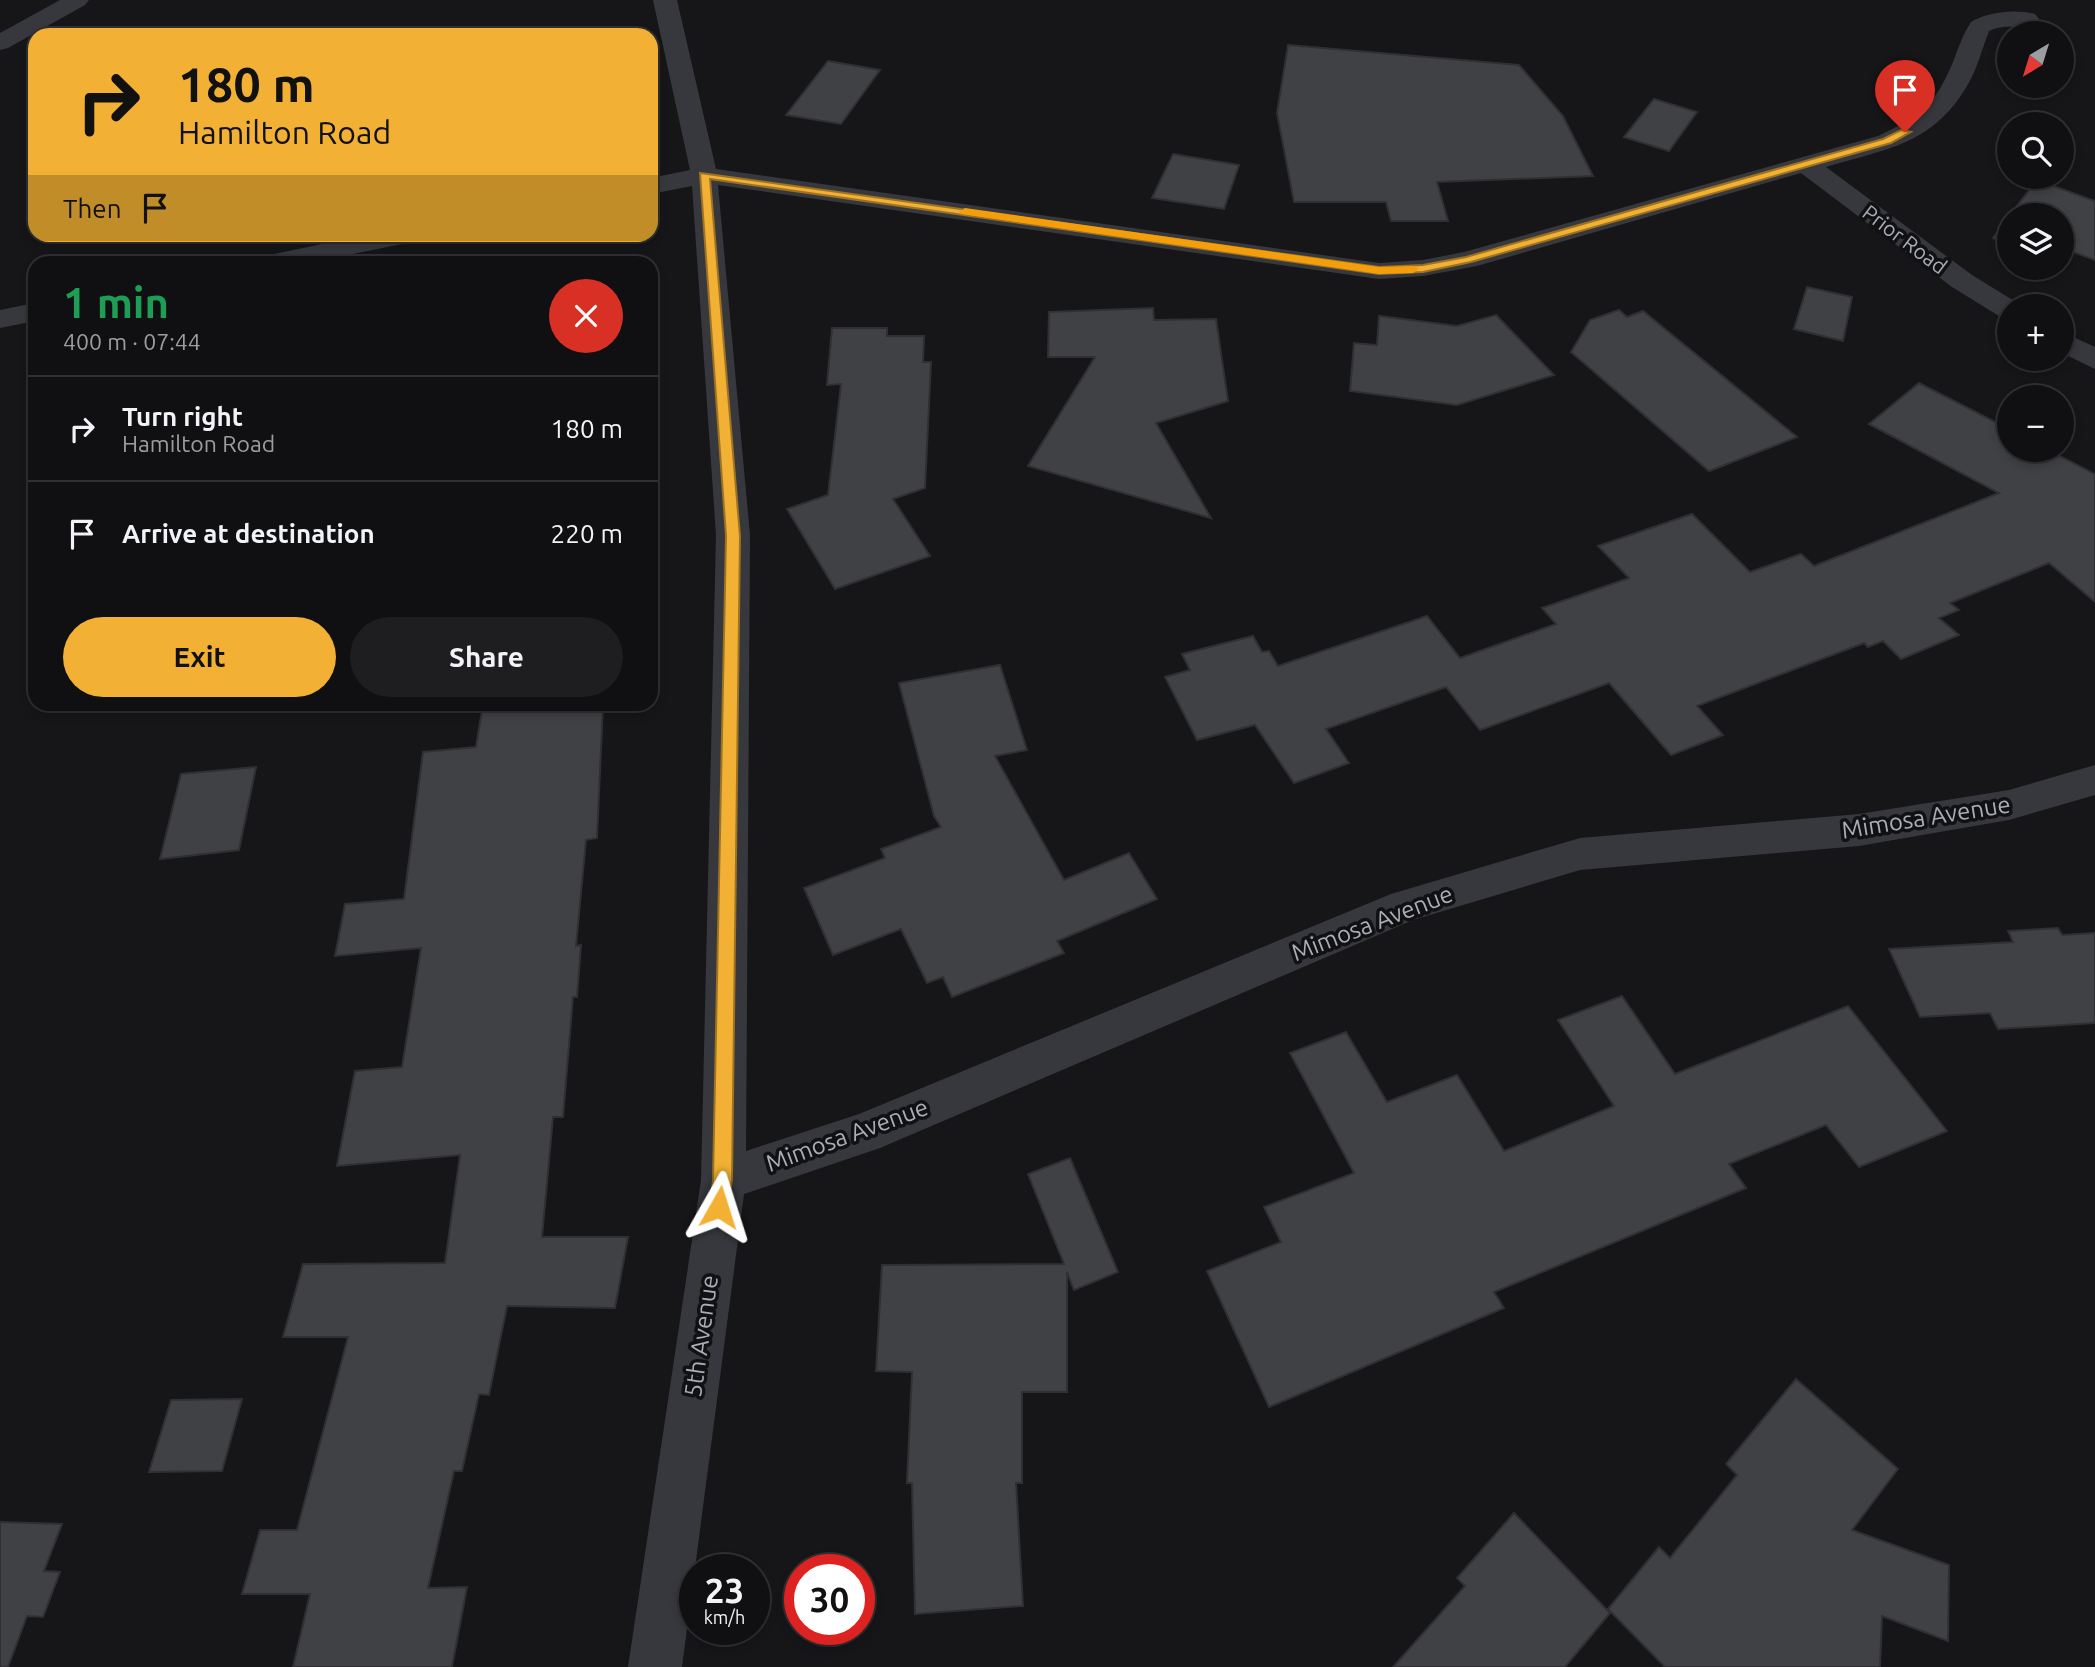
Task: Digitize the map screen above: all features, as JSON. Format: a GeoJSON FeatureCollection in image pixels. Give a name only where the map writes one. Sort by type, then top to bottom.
{"type":"FeatureCollection","features":[{"type":"Feature","properties":{"kind":"street"},"geometry":{"type":"LineString","coordinates":[[0,43],[77,0]]}},
{"type":"Feature","properties":{"kind":"street","name":"5th Avenue"},"geometry":{"type":"LineString","coordinates":[[655,1667],[723,1180],[733,536],[704,175],[665,0]]}},
{"type":"Feature","properties":{"kind":"street"},"geometry":{"type":"LineString","coordinates":[[658,185],[704,175],[1379,271],[1423,268],[1467,260],[1887,141],[1923,124],[1940,108],[1956,84],[1979,27],[1989,21],[2027,19]]}},
{"type":"Feature","properties":{"kind":"street","name":"Prior Road"},"geometry":{"type":"LineString","coordinates":[[1804,163],[1962,281],[1997,303]]}},
{"type":"Feature","properties":{"kind":"street"},"geometry":{"type":"LineString","coordinates":[[304,256],[373,242]]}},
{"type":"Feature","properties":{"kind":"street"},"geometry":{"type":"LineString","coordinates":[[0,319],[28,313]]}},
{"type":"Feature","properties":{"kind":"street"},"geometry":{"type":"LineString","coordinates":[[2074,348],[2095,360]]}},
{"type":"Feature","properties":{"kind":"street","name":"Mimosa Avenue"},"geometry":{"type":"LineString","coordinates":[[723,1180],[864,1133],[1405,906],[1580,854],[1859,830],[2009,805],[2095,780]]}},
{"type":"Feature","properties":{"kind":"building"},"geometry":{"type":"Polygon","coordinates":[[[1288,45],[1519,65],[1563,116],[1593,176],[1437,182],[1448,221],[1391,221],[1386,202],[1294,202],[1277,113],[1288,45]]]}},
{"type":"Feature","properties":{"kind":"building"},"geometry":{"type":"Polygon","coordinates":[[[828,61],[880,70],[841,124],[786,115],[828,61]]]}},
{"type":"Feature","properties":{"kind":"building"},"geometry":{"type":"Polygon","coordinates":[[[1654,99],[1697,112],[1669,151],[1624,137],[1654,99]]]}},
{"type":"Feature","properties":{"kind":"building"},"geometry":{"type":"Polygon","coordinates":[[[1173,154],[1239,165],[1224,209],[1152,198],[1173,154]]]}},
{"type":"Feature","properties":{"kind":"building"},"geometry":{"type":"Polygon","coordinates":[[[2030,189],[2062,189],[2095,201],[2095,260],[2074,252],[2074,203],[2019,203],[2030,189]]]}},
{"type":"Feature","properties":{"kind":"building"},"geometry":{"type":"Polygon","coordinates":[[[1807,287],[1852,297],[1843,341],[1794,329],[1807,287]]]}},
{"type":"Feature","properties":{"kind":"building"},"geometry":{"type":"Polygon","coordinates":[[[1153,308],[1154,320],[1216,319],[1228,401],[1156,423],[1211,518],[1028,466],[1095,357],[1048,357],[1049,312],[1153,308]]]}},
{"type":"Feature","properties":{"kind":"building"},"geometry":{"type":"Polygon","coordinates":[[[1619,310],[1627,317],[1643,311],[1797,437],[1709,471],[1571,352],[1590,320],[1619,310]]]}},
{"type":"Feature","properties":{"kind":"building"},"geometry":{"type":"Polygon","coordinates":[[[1496,315],[1554,375],[1457,405],[1350,391],[1354,343],[1377,345],[1379,316],[1457,326],[1496,315]]]}},
{"type":"Feature","properties":{"kind":"building"},"geometry":{"type":"Polygon","coordinates":[[[832,328],[887,328],[887,336],[924,336],[923,362],[931,362],[925,488],[893,499],[930,556],[835,589],[787,509],[828,495],[841,384],[827,385],[832,328]]]}},
{"type":"Feature","properties":{"kind":"building"},"geometry":{"type":"Polygon","coordinates":[[[1919,383],[1997,423],[1997,462],[2072,462],[2095,474],[2095,602],[2049,563],[1950,603],[1959,610],[1939,618],[1959,635],[1901,659],[1883,641],[1868,647],[1864,643],[1697,706],[1723,735],[1671,755],[1609,683],[1480,730],[1446,687],[1326,729],[1349,763],[1294,783],[1255,725],[1197,740],[1165,677],[1190,670],[1182,654],[1253,636],[1262,652],[1269,651],[1278,666],[1427,616],[1460,658],[1556,624],[1542,608],[1629,578],[1598,546],[1692,514],[1750,572],[1801,554],[1814,566],[1999,493],[1869,424],[1919,383]]]}},
{"type":"Feature","properties":{"kind":"building"},"geometry":{"type":"Polygon","coordinates":[[[1000,665],[1027,750],[995,756],[1064,880],[1129,853],[1157,899],[1057,941],[1064,953],[952,997],[943,977],[927,983],[901,929],[833,955],[804,888],[885,858],[881,849],[941,827],[934,816],[899,683],[1000,665]]]}},
{"type":"Feature","properties":{"kind":"building"},"geometry":{"type":"Polygon","coordinates":[[[482,711],[603,711],[597,838],[586,840],[576,946],[581,945],[577,997],[573,997],[563,1117],[553,1117],[542,1237],[628,1237],[615,1308],[507,1306],[489,1395],[479,1394],[462,1471],[454,1471],[428,1588],[467,1587],[452,1667],[293,1667],[310,1594],[242,1594],[260,1530],[297,1530],[348,1337],[283,1337],[303,1264],[445,1263],[460,1155],[337,1166],[355,1071],[402,1067],[421,948],[335,956],[345,904],[404,899],[423,752],[476,747],[482,711]]]}},
{"type":"Feature","properties":{"kind":"building"},"geometry":{"type":"Polygon","coordinates":[[[256,767],[239,850],[160,859],[181,774],[256,767]]]}},
{"type":"Feature","properties":{"kind":"building"},"geometry":{"type":"Polygon","coordinates":[[[2058,928],[2062,935],[2095,933],[2095,1023],[1998,1029],[1990,1013],[1920,1017],[1889,949],[2013,942],[2008,931],[2058,928]]]}},
{"type":"Feature","properties":{"kind":"building"},"geometry":{"type":"Polygon","coordinates":[[[1622,996],[1675,1074],[1848,1006],[1947,1131],[1859,1167],[1826,1125],[1729,1164],[1746,1188],[1494,1292],[1504,1308],[1269,1407],[1207,1271],[1281,1242],[1264,1207],[1354,1173],[1290,1053],[1346,1032],[1387,1102],[1457,1075],[1504,1151],[1614,1106],[1558,1020],[1622,996]]]}},
{"type":"Feature","properties":{"kind":"building"},"geometry":{"type":"Polygon","coordinates":[[[1070,1158],[1118,1272],[1074,1290],[1067,1272],[1067,1392],[1022,1392],[1022,1483],[1016,1483],[1023,1606],[915,1614],[912,1483],[907,1483],[912,1372],[876,1371],[882,1265],[1064,1264],[1028,1174],[1070,1158]]]}},
{"type":"Feature","properties":{"kind":"building"},"geometry":{"type":"Polygon","coordinates":[[[1796,1379],[1898,1469],[1852,1530],[1949,1565],[1948,1641],[1882,1616],[1880,1667],[1665,1667],[1608,1609],[1659,1547],[1670,1558],[1737,1475],[1726,1464],[1796,1379]]]}},
{"type":"Feature","properties":{"kind":"building"},"geometry":{"type":"Polygon","coordinates":[[[242,1399],[222,1471],[149,1472],[171,1400],[242,1399]]]}},
{"type":"Feature","properties":{"kind":"building"},"geometry":{"type":"Polygon","coordinates":[[[1514,1513],[1610,1613],[1565,1667],[1393,1667],[1465,1586],[1457,1578],[1514,1513]]]}},
{"type":"Feature","properties":{"kind":"building"},"geometry":{"type":"Polygon","coordinates":[[[0,1522],[62,1524],[44,1571],[60,1572],[43,1617],[27,1616],[8,1667],[0,1667],[0,1522]]]}},
{"type":"Feature","properties":{"kind":"slow traffic"},"geometry":{"type":"LineString","coordinates":[[965,212],[1379,271],[1413,269]]}},
{"type":"Feature","properties":{"kind":"route"},"geometry":{"type":"LineString","coordinates":[[719,1207],[723,1180],[733,536],[704,175],[1379,271],[1423,268],[1467,260],[1887,141],[1905,132]]}}]}
